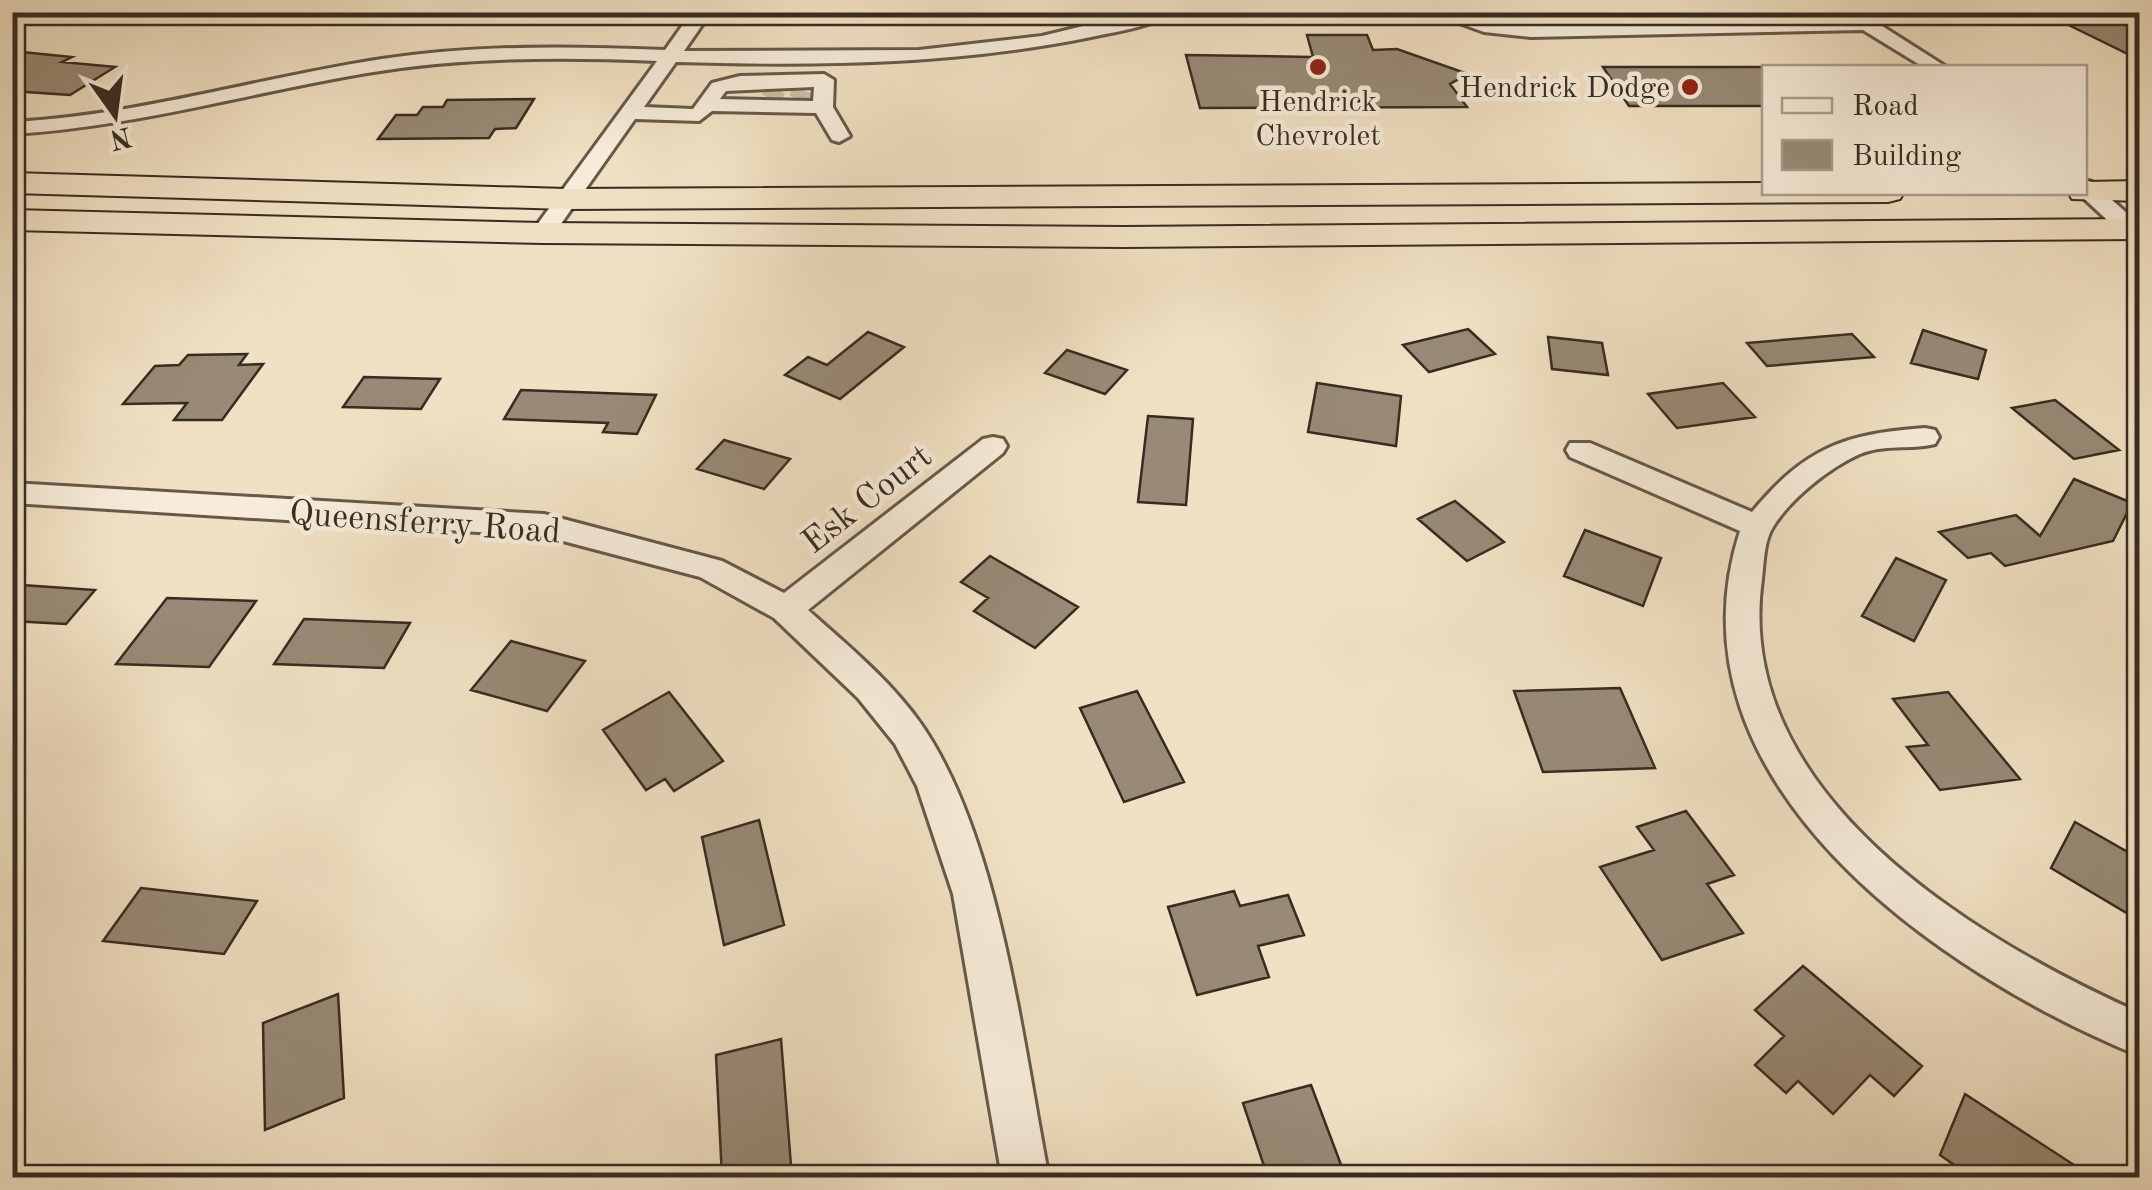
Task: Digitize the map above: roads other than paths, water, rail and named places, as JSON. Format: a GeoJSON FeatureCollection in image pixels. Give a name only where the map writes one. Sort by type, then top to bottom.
{"type":"FeatureCollection","features":[{"type":"Feature","properties":{"kind":"highway"},"geometry":{"type":"LineString","coordinates":[[12,183],[566,199],[1762,193]]}},
{"type":"Feature","properties":{"kind":"highway"},"geometry":{"type":"LineString","coordinates":[[2087,190],[2140,191]]}},
{"type":"Feature","properties":{"kind":"highway"},"geometry":{"type":"LineString","coordinates":[[12,220],[543,233],[1145,237],[2136,232]]}},
{"type":"Feature","properties":{"kind":"street"},"geometry":{"type":"LineString","coordinates":[[543,233],[702,12]]}},
{"type":"Feature","properties":{"kind":"street"},"geometry":{"type":"LineString","coordinates":[[630,114],[699,118],[761,94],[1042,43],[1113,28],[1163,12]]}},
{"type":"Feature","properties":{"kind":"street"},"geometry":{"type":"LineString","coordinates":[[1438,12],[1484,26],[1531,31],[1867,24]]}},
{"type":"Feature","properties":{"kind":"street"},"geometry":{"type":"LineString","coordinates":[[1847,12],[1934,65]]}},
{"type":"Feature","properties":{"kind":"street"},"geometry":{"type":"LineString","coordinates":[[12,128],[122,120],[326,74],[494,52],[671,56],[809,86],[839,136]]}},
{"type":"Feature","properties":{"kind":"street"},"geometry":{"type":"LineString","coordinates":[[2087,191],[2136,232]]}},
{"type":"Feature","properties":{"kind":"street"},"geometry":{"type":"LineString","coordinates":[[1925,438],[1856,444],[1801,481],[1757,526],[1742,588],[1740,653],[1764,724],[1787,768],[1818,810],[1857,855],[1907,899],[1966,942],[2044,989],[2140,1035]]}},
{"type":"Feature","properties":{"kind":"street","name":"Esk Court"},"geometry":{"type":"LineString","coordinates":[[786,609],[993,446]]}},
{"type":"Feature","properties":{"kind":"street"},"geometry":{"type":"LineString","coordinates":[[1580,450],[1757,526]]}},
{"type":"Feature","properties":{"kind":"street","name":"Queensferry Road"},"geometry":{"type":"LineString","coordinates":[[12,493],[544,526],[622,542],[711,569],[786,609],[870,688],[908,734],[935,784],[973,894],[1026,1178]]}},
{"type":"Feature","properties":{"kind":"tunnel"},"geometry":{"type":"LineString","coordinates":[[771,99],[776,89]]}},
{"type":"Feature","properties":{"kind":"tunnel"},"geometry":{"type":"LineString","coordinates":[[799,99],[802,90]]}},
{"type":"Feature","properties":{"kind":"place","name":"Hendrick Chevrolet"},"geometry":{"type":"Point","coordinates":[1318,67]}},
{"type":"Feature","properties":{"kind":"place","name":"Hendrick Dodge"},"geometry":{"type":"Point","coordinates":[1690,87]}}]}
